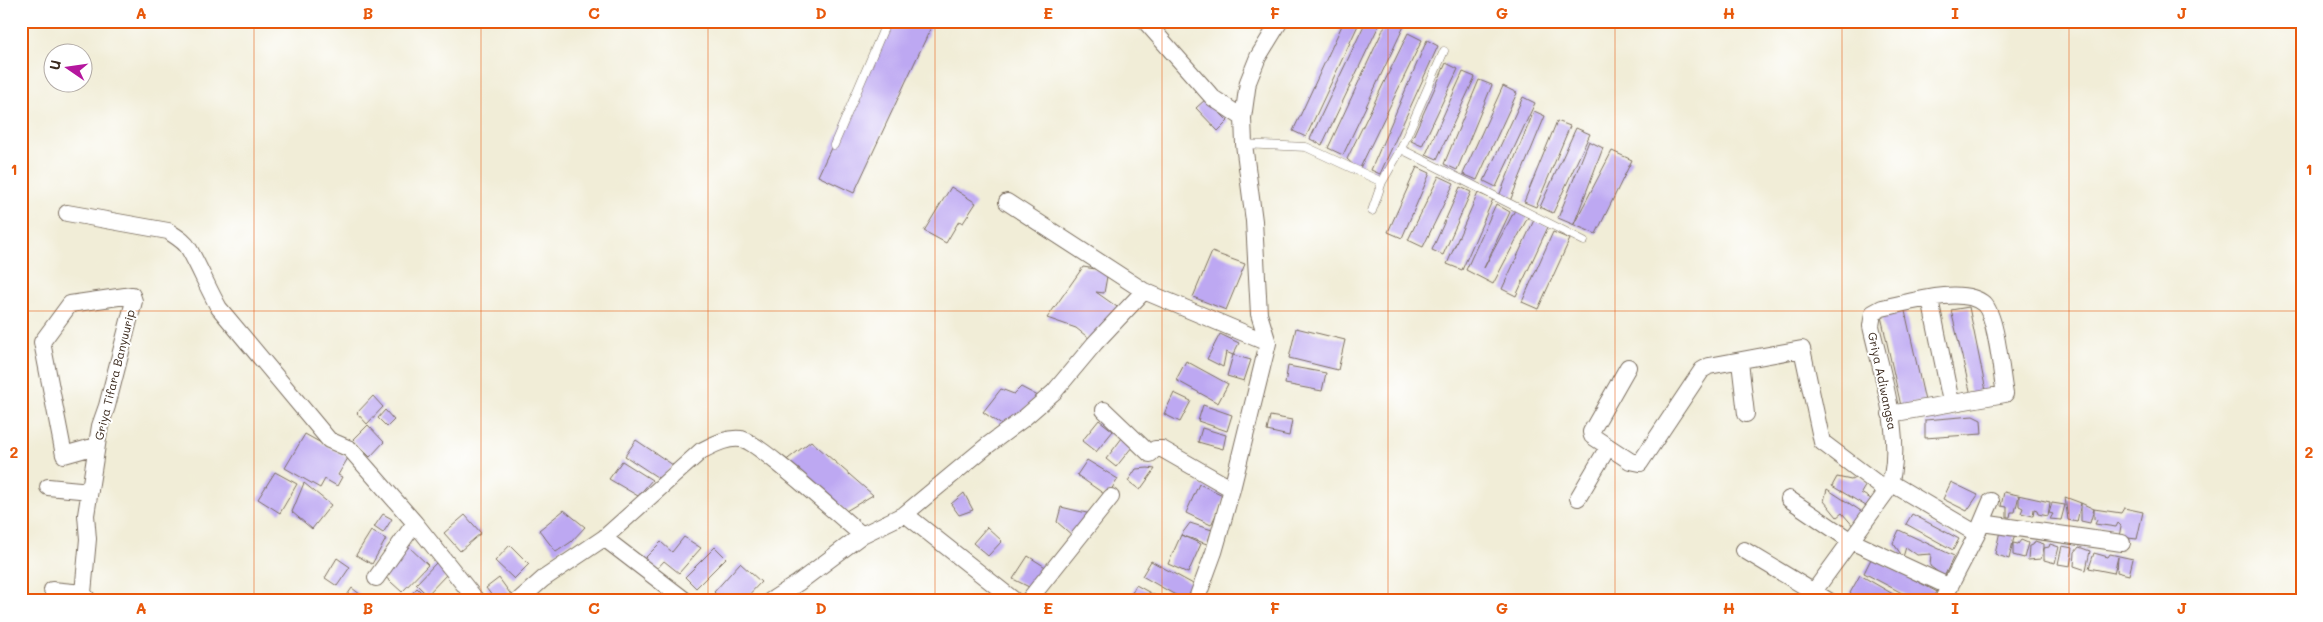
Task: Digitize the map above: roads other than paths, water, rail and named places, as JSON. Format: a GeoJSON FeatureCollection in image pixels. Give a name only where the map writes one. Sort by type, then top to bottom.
{"type":"FeatureCollection","features":[{"type":"Feature","properties":{"kind":"street"},"geometry":{"type":"LineString","coordinates":[[1145,21],[1207,92],[1221,105],[1243,118]]}},
{"type":"Feature","properties":{"kind":"street"},"geometry":{"type":"LineString","coordinates":[[1197,600],[1214,552],[1232,489],[1268,343],[1259,314],[1254,220],[1244,144],[1243,118],[1248,82],[1258,57],[1280,21]]}},
{"type":"Feature","properties":{"kind":"street"},"geometry":{"type":"LineString","coordinates":[[1007,202],[1144,291],[1268,343]]}},
{"type":"Feature","properties":{"kind":"street"},"geometry":{"type":"LineString","coordinates":[[67,213],[168,231],[180,239],[188,247],[206,286],[219,308],[328,440],[350,449],[415,523],[477,601]]}},
{"type":"Feature","properties":{"kind":"street"},"geometry":{"type":"LineString","coordinates":[[770,601],[798,583],[862,535],[905,514],[1054,392],[1095,342],[1144,291]]}},
{"type":"Feature","properties":{"kind":"street","name":"Griya Tifara Banyuurip"},"geometry":{"type":"LineString","coordinates":[[52,590],[86,597],[88,539],[86,519],[96,446],[134,301],[132,295],[70,304],[42,342],[64,455],[96,446]]}},
{"type":"Feature","properties":{"kind":"street","name":"Griya Adiwangsa"},"geometry":{"type":"LineString","coordinates":[[1811,596],[1889,487],[1893,477],[1896,447],[1871,326],[1873,313],[1882,308],[1961,295],[1973,298],[1984,304],[1989,312],[1996,336],[2004,394],[1952,402]]}},
{"type":"Feature","properties":{"kind":"street"},"geometry":{"type":"LineString","coordinates":[[1890,414],[1952,402],[1930,299]]}},
{"type":"Feature","properties":{"kind":"street"},"geometry":{"type":"LineString","coordinates":[[1628,367],[1591,432],[1592,436],[1634,463],[1640,463],[1702,370],[1709,366],[1740,362],[1802,349],[1822,442],[1889,487],[1980,528],[2122,543]]}},
{"type":"Feature","properties":{"kind":"street"},"geometry":{"type":"LineString","coordinates":[[1740,362],[1746,414]]}},
{"type":"Feature","properties":{"kind":"street"},"geometry":{"type":"LineString","coordinates":[[1104,410],[1150,454],[1155,450],[1162,449],[1232,489]]}},
{"type":"Feature","properties":{"kind":"street"},"geometry":{"type":"LineString","coordinates":[[518,601],[543,579],[604,538],[701,451],[719,442],[742,438],[762,449],[862,535]]}},
{"type":"Feature","properties":{"kind":"street"},"geometry":{"type":"LineString","coordinates":[[1578,498],[1608,447]]}},
{"type":"Feature","properties":{"kind":"street"},"geometry":{"type":"LineString","coordinates":[[48,487],[90,491]]}},
{"type":"Feature","properties":{"kind":"street"},"geometry":{"type":"LineString","coordinates":[[1028,601],[1111,496]]}},
{"type":"Feature","properties":{"kind":"street"},"geometry":{"type":"LineString","coordinates":[[1789,499],[1851,541],[1946,594],[1980,528],[1991,501]]}},
{"type":"Feature","properties":{"kind":"street"},"geometry":{"type":"LineString","coordinates":[[905,514],[1015,601]]}},
{"type":"Feature","properties":{"kind":"street"},"geometry":{"type":"LineString","coordinates":[[376,578],[415,523]]}},
{"type":"Feature","properties":{"kind":"street"},"geometry":{"type":"LineString","coordinates":[[604,538],[686,601]]}},
{"type":"Feature","properties":{"kind":"street"},"geometry":{"type":"LineString","coordinates":[[1744,550],[1811,596],[1829,601]]}},
{"type":"Feature","properties":{"kind":"lane"},"geometry":{"type":"LineString","coordinates":[[834,145],[886,21]]}},
{"type":"Feature","properties":{"kind":"lane"},"geometry":{"type":"LineString","coordinates":[[1372,210],[1382,182],[1401,148],[1444,51]]}},
{"type":"Feature","properties":{"kind":"lane"},"geometry":{"type":"LineString","coordinates":[[1244,144],[1306,147],[1382,182]]}},
{"type":"Feature","properties":{"kind":"lane"},"geometry":{"type":"LineString","coordinates":[[1401,148],[1584,241]]}}]}
